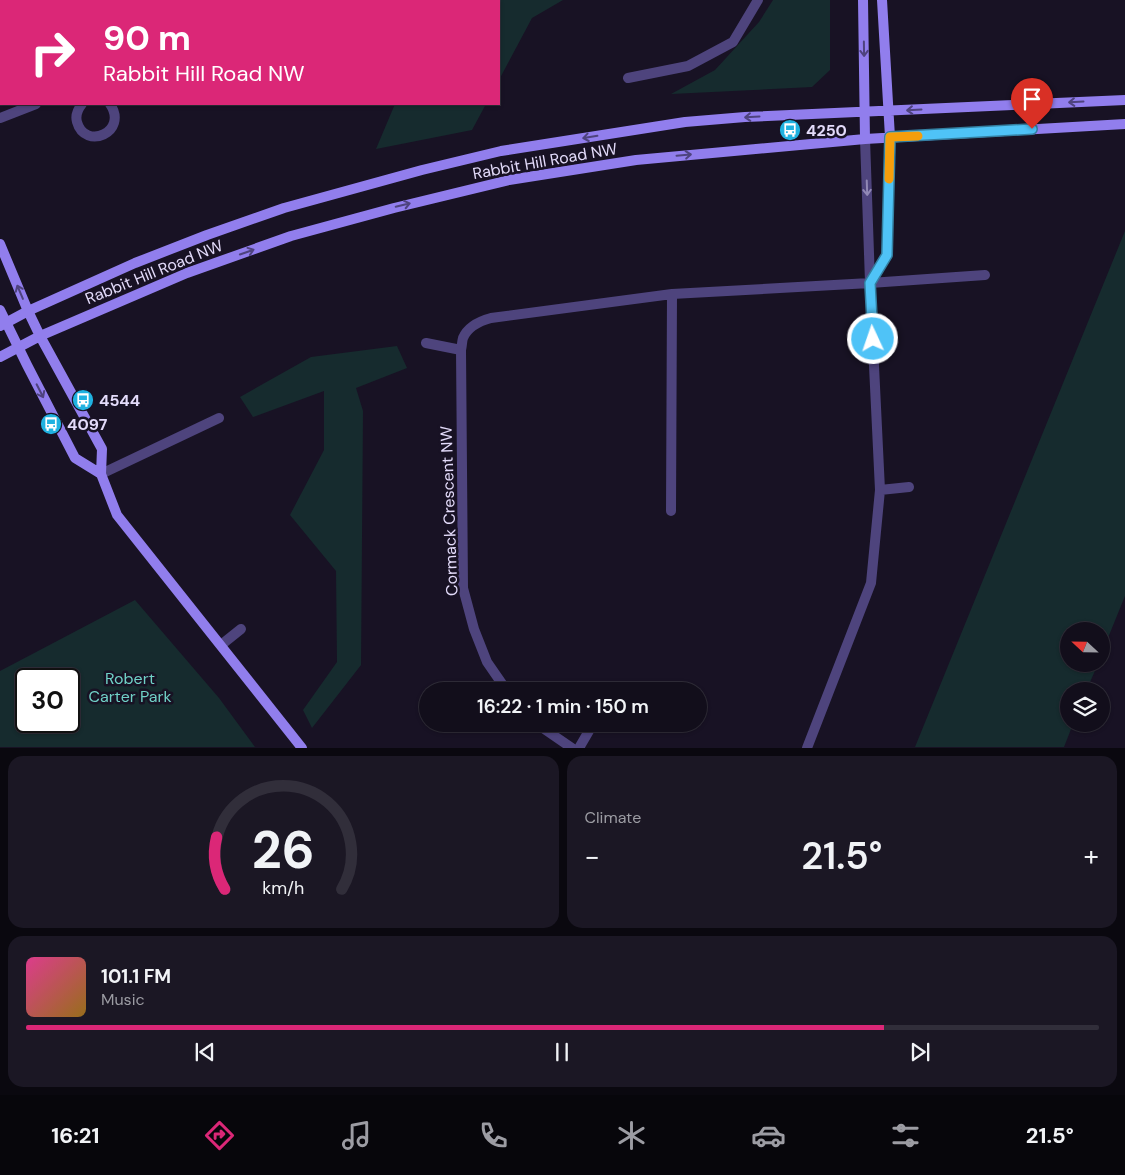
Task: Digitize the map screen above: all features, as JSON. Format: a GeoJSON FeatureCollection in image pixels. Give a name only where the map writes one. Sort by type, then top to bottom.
{"type":"FeatureCollection","features":[{"type":"Feature","properties":{"kind":"main road"},"geometry":{"type":"LineString","coordinates":[[863,0],[865,139]]}},
{"type":"Feature","properties":{"kind":"main road"},"geometry":{"type":"LineString","coordinates":[[882,0],[890,137]]}},
{"type":"Feature","properties":{"kind":"main road","name":"Rabbit Hill Road NW"},"geometry":{"type":"LineString","coordinates":[[3,324],[135,263],[284,208],[501,150],[685,122],[1125,100]]}},
{"type":"Feature","properties":{"kind":"main road","name":"Rabbit Hill Road NW"},"geometry":{"type":"LineString","coordinates":[[0,357],[40,336],[187,273],[291,236],[510,180],[636,160],[865,139],[1125,124]]}},
{"type":"Feature","properties":{"kind":"main road"},"geometry":{"type":"LineString","coordinates":[[0,244],[40,336],[102,448],[101,474],[117,515],[302,748]]}},
{"type":"Feature","properties":{"kind":"main road"},"geometry":{"type":"LineString","coordinates":[[0,310],[3,324],[18,347],[74,458],[101,474]]}},
{"type":"Feature","properties":{"kind":"street"},"geometry":{"type":"LineString","coordinates":[[628,78],[688,66],[732,42],[758,0]]}},
{"type":"Feature","properties":{"kind":"street"},"geometry":{"type":"LineString","coordinates":[[0,118],[33,105]]}},
{"type":"Feature","properties":{"kind":"street"},"geometry":{"type":"LineString","coordinates":[[81,105],[76,118],[80,129],[91,136],[108,132],[114,122],[115,115],[111,105]]}},
{"type":"Feature","properties":{"kind":"street"},"geometry":{"type":"LineString","coordinates":[[870,283],[887,255],[890,137]]}},
{"type":"Feature","properties":{"kind":"street"},"geometry":{"type":"LineString","coordinates":[[807,748],[871,583],[880,490],[865,139]]}},
{"type":"Feature","properties":{"kind":"street","name":"Cormack Crescent NW"},"geometry":{"type":"LineString","coordinates":[[501,682],[487,662],[474,629],[463,588],[461,350],[463,337],[470,328],[478,322],[491,318],[672,294],[985,275]]}},
{"type":"Feature","properties":{"kind":"street"},"geometry":{"type":"LineString","coordinates":[[671,511],[672,294]]}},
{"type":"Feature","properties":{"kind":"street"},"geometry":{"type":"LineString","coordinates":[[426,343],[461,350]]}},
{"type":"Feature","properties":{"kind":"street"},"geometry":{"type":"LineString","coordinates":[[101,474],[220,418]]}},
{"type":"Feature","properties":{"kind":"street"},"geometry":{"type":"LineString","coordinates":[[880,490],[910,488]]}},
{"type":"Feature","properties":{"kind":"street"},"geometry":{"type":"LineString","coordinates":[[221,645],[241,629]]}},
{"type":"Feature","properties":{"kind":"street"},"geometry":{"type":"LineString","coordinates":[[549,732],[572,748]]}},
{"type":"Feature","properties":{"kind":"street"},"geometry":{"type":"LineString","coordinates":[[579,748],[588,732]]}},
{"type":"Feature","properties":{"kind":"green space"},"geometry":{"type":"Polygon","coordinates":[[[500,0],[563,0],[532,18],[500,78],[500,0]]]}},
{"type":"Feature","properties":{"kind":"green space"},"geometry":{"type":"Polygon","coordinates":[[[773,0],[830,0],[830,70],[812,87],[671,94],[715,70],[759,22],[773,0]]]}},
{"type":"Feature","properties":{"kind":"green space"},"geometry":{"type":"Polygon","coordinates":[[[395,105],[485,105],[472,130],[376,149],[395,105]]]}},
{"type":"Feature","properties":{"kind":"green space"},"geometry":{"type":"Polygon","coordinates":[[[1125,231],[1125,596],[1110,633],[1110,622],[1060,622],[1060,672],[1094,672],[1090,682],[1060,682],[1060,732],[1070,732],[1064,747],[915,747],[1125,231]]]}},
{"type":"Feature","properties":{"kind":"green space"},"geometry":{"type":"Polygon","coordinates":[[[397,346],[407,368],[356,388],[363,411],[361,665],[312,728],[303,710],[337,662],[336,571],[290,515],[324,450],[324,391],[253,417],[240,397],[311,357],[397,346]]]}},
{"type":"Feature","properties":{"kind":"green space","name":"Robert Carter Park"},"geometry":{"type":"Polygon","coordinates":[[[135,600],[219,698],[255,747],[0,747],[0,671],[135,600]]]}},
{"type":"Feature","properties":{"kind":"slow traffic"},"geometry":{"type":"LineString","coordinates":[[889,179],[890,137],[918,136]]}},
{"type":"Feature","properties":{"kind":"place","name":"4250"},"geometry":{"type":"Point","coordinates":[790,130]}},
{"type":"Feature","properties":{"kind":"place","name":"4544"},"geometry":{"type":"Point","coordinates":[83,400]}},
{"type":"Feature","properties":{"kind":"place","name":"4097"},"geometry":{"type":"Point","coordinates":[51,424]}},
{"type":"Feature","properties":{"kind":"route"},"geometry":{"type":"LineString","coordinates":[[873,339],[870,283],[887,255],[890,137],[1032,129]]}}]}
